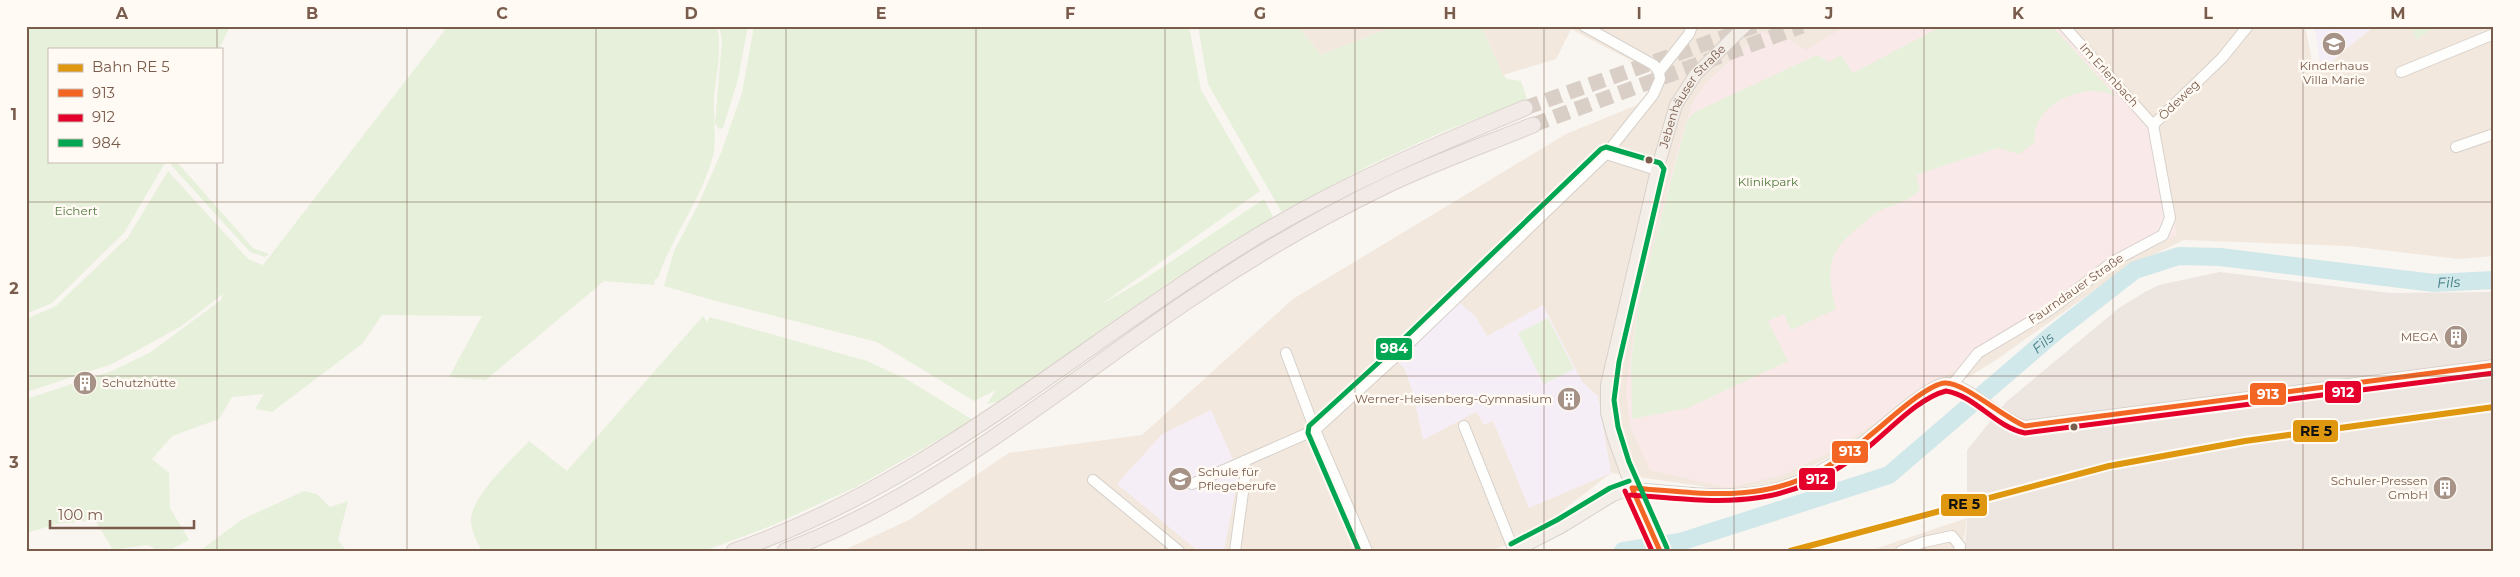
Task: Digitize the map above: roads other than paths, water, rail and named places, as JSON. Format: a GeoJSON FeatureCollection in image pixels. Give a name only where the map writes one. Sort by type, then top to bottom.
{"type":"FeatureCollection","features":[{"type":"Feature","properties":{"kind":"highway"},"geometry":{"type":"LineString","coordinates":[[734,551],[839,507],[896,477],[1013,404],[1173,291],[1292,216],[1379,169],[1525,108]]}},
{"type":"Feature","properties":{"kind":"highway"},"geometry":{"type":"LineString","coordinates":[[786,551],[889,502],[989,442],[1183,304],[1292,236],[1385,186],[1533,125]]}},
{"type":"Feature","properties":{"kind":"main road","name":"Jebenhäuser Straße"},"geometry":{"type":"LineString","coordinates":[[1660,551],[1632,488],[1607,413],[1607,385],[1657,170],[1676,105],[1685,88],[1745,26]]}},
{"type":"Feature","properties":{"kind":"main road"},"geometry":{"type":"LineString","coordinates":[[1514,551],[1561,527],[1597,504],[1632,488]]}},
{"type":"Feature","properties":{"kind":"street"},"geometry":{"type":"LineString","coordinates":[[1192,484],[1315,430],[1394,358],[1606,154],[1653,95],[1660,79],[1659,72],[1654,65],[1584,26]]}},
{"type":"Feature","properties":{"kind":"street","name":"Im Erlenbach"},"geometry":{"type":"LineString","coordinates":[[2064,26],[2153,125]]}},
{"type":"Feature","properties":{"kind":"street","name":"Ödeweg"},"geometry":{"type":"LineString","coordinates":[[2152,242],[2163,234],[2170,218],[2153,125],[2222,58],[2248,26]]}},
{"type":"Feature","properties":{"kind":"street"},"geometry":{"type":"LineString","coordinates":[[1659,72],[1691,30]]}},
{"type":"Feature","properties":{"kind":"street"},"geometry":{"type":"LineString","coordinates":[[2401,72],[2494,34]]}},
{"type":"Feature","properties":{"kind":"street"},"geometry":{"type":"LineString","coordinates":[[2456,147],[2494,134]]}},
{"type":"Feature","properties":{"kind":"street"},"geometry":{"type":"LineString","coordinates":[[1606,154],[1657,170]]}},
{"type":"Feature","properties":{"kind":"street","name":"Faurndauer Straße"},"geometry":{"type":"LineString","coordinates":[[1953,384],[1978,353],[2050,310],[2114,261],[2152,242]]}},
{"type":"Feature","properties":{"kind":"street"},"geometry":{"type":"LineString","coordinates":[[1286,353],[1315,430],[1367,551]]}},
{"type":"Feature","properties":{"kind":"street"},"geometry":{"type":"LineString","coordinates":[[1632,488],[1731,494],[1768,490],[1788,484],[1815,473],[1859,446],[1930,389],[1944,383],[1953,384],[1966,390],[2011,422],[2025,426],[2494,365]]}},
{"type":"Feature","properties":{"kind":"street"},"geometry":{"type":"LineString","coordinates":[[1464,426],[1514,551]]}},
{"type":"Feature","properties":{"kind":"street"},"geometry":{"type":"LineString","coordinates":[[1235,551],[1246,470],[1244,461]]}},
{"type":"Feature","properties":{"kind":"street"},"geometry":{"type":"LineString","coordinates":[[1093,480],[1179,551]]}},
{"type":"Feature","properties":{"kind":"street"},"geometry":{"type":"LineString","coordinates":[[1901,551],[1924,542],[1952,536],[1960,548]]}},
{"type":"Feature","properties":{"kind":"waterway","name":"Fils"},"geometry":{"type":"LineString","coordinates":[[1623,551],[1680,542],[1889,475],[2053,334],[2135,270],[2179,256],[2220,257],[2434,283],[2494,280]]}},
{"type":"Feature","properties":{"kind":"tunnel"},"geometry":{"type":"LineString","coordinates":[[1525,108],[1755,26]]}},
{"type":"Feature","properties":{"kind":"tunnel"},"geometry":{"type":"LineString","coordinates":[[1533,125],[1802,26]]}},
{"type":"Feature","properties":{"kind":"place","name":"Kinderhaus Villa Marie"},"geometry":{"type":"Point","coordinates":[2334,44]}},
{"type":"Feature","properties":{"kind":"place","name":"MEGA"},"geometry":{"type":"Point","coordinates":[2456,337]}},
{"type":"Feature","properties":{"kind":"place","name":"Schutzhütte"},"geometry":{"type":"Point","coordinates":[85,383]}},
{"type":"Feature","properties":{"kind":"place","name":"Werner-Heisenberg-Gymnasium"},"geometry":{"type":"Point","coordinates":[1569,399]}},
{"type":"Feature","properties":{"kind":"place","name":"Schule für Pflegeberufe"},"geometry":{"type":"Point","coordinates":[1180,479]}},
{"type":"Feature","properties":{"kind":"place","name":"Schuler-Pressen GmbH"},"geometry":{"type":"Point","coordinates":[2445,488]}},
{"type":"Feature","properties":{"kind":"park label","name":"Klinikpark"},"geometry":{"type":"Point","coordinates":[1768,182]}},
{"type":"Feature","properties":{"kind":"park label","name":"Eichert"},"geometry":{"type":"Point","coordinates":[76,211]}}]}
